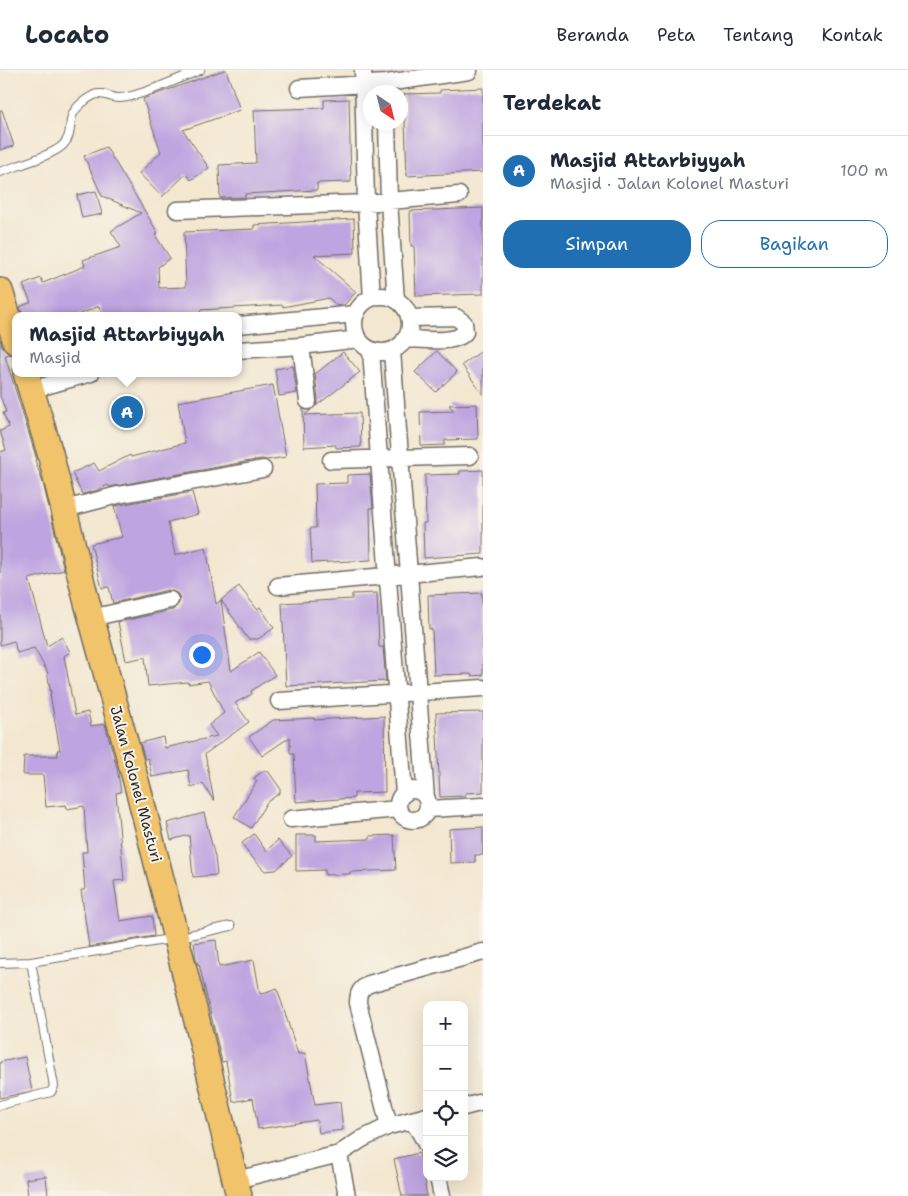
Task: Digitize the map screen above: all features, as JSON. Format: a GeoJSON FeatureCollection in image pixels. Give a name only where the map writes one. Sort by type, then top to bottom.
{"type":"FeatureCollection","features":[{"type":"Feature","properties":{"kind":"main road"},"geometry":{"type":"LineString","coordinates":[[2,302],[12,331]]}},
{"type":"Feature","properties":{"kind":"main road","name":"Jalan Kolonel Masturi"},"geometry":{"type":"LineString","coordinates":[[29,382],[50,453],[91,618],[140,796],[237,1188]]}},
{"type":"Feature","properties":{"kind":"street"},"geometry":{"type":"LineString","coordinates":[[299,88],[364,77],[386,82],[469,71]]}},
{"type":"Feature","properties":{"kind":"street"},"geometry":{"type":"LineString","coordinates":[[364,77],[366,196],[372,298]]}},
{"type":"Feature","properties":{"kind":"street"},"geometry":{"type":"LineString","coordinates":[[387,130],[389,195],[396,300]]}},
{"type":"Feature","properties":{"kind":"street"},"geometry":{"type":"LineString","coordinates":[[177,210],[366,196],[459,195]]}},
{"type":"Feature","properties":{"kind":"street"},"geometry":{"type":"LineString","coordinates":[[386,296],[396,300],[406,309],[410,318],[410,330],[405,339],[392,351],[381,353],[371,350],[358,339],[354,327],[356,314],[363,304],[372,298],[386,296]]}},
{"type":"Feature","properties":{"kind":"street"},"geometry":{"type":"LineString","coordinates":[[242,325],[356,314]]}},
{"type":"Feature","properties":{"kind":"street"},"geometry":{"type":"LineString","coordinates":[[405,339],[451,340],[462,336],[465,332],[464,323],[456,317],[410,318]]}},
{"type":"Feature","properties":{"kind":"street"},"geometry":{"type":"LineString","coordinates":[[242,350],[301,346],[358,339]]}},
{"type":"Feature","properties":{"kind":"street"},"geometry":{"type":"LineString","coordinates":[[301,346],[308,401]]}},
{"type":"Feature","properties":{"kind":"street"},"geometry":{"type":"LineString","coordinates":[[371,350],[395,674],[401,801],[404,817],[413,821],[422,817],[427,804],[392,351]]}},
{"type":"Feature","properties":{"kind":"street"},"geometry":{"type":"LineString","coordinates":[[29,382],[70,377]]}},
{"type":"Feature","properties":{"kind":"street"},"geometry":{"type":"LineString","coordinates":[[378,441],[398,440]]}},
{"type":"Feature","properties":{"kind":"street"},"geometry":{"type":"LineString","coordinates":[[331,460],[470,456]]}},
{"type":"Feature","properties":{"kind":"street"},"geometry":{"type":"LineString","coordinates":[[65,509],[118,495],[263,469]]}},
{"type":"Feature","properties":{"kind":"street"},"geometry":{"type":"LineString","coordinates":[[386,556],[408,555]]}},
{"type":"Feature","properties":{"kind":"street"},"geometry":{"type":"LineString","coordinates":[[278,586],[482,567]]}},
{"type":"Feature","properties":{"kind":"street"},"geometry":{"type":"LineString","coordinates":[[91,618],[170,600]]}},
{"type":"Feature","properties":{"kind":"street"},"geometry":{"type":"LineString","coordinates":[[395,674],[417,674]]}},
{"type":"Feature","properties":{"kind":"street"},"geometry":{"type":"LineString","coordinates":[[279,701],[483,688]]}},
{"type":"Feature","properties":{"kind":"street"},"geometry":{"type":"LineString","coordinates":[[291,820],[401,801],[410,791],[422,793],[427,804]]}},
{"type":"Feature","properties":{"kind":"street"},"geometry":{"type":"LineString","coordinates":[[427,804],[483,806]]}},
{"type":"Feature","properties":{"kind":"street"},"geometry":{"type":"LineString","coordinates":[[389,1126],[358,1002],[358,995],[362,988],[369,984],[483,952]]}},
{"type":"Feature","properties":{"kind":"street"},"geometry":{"type":"LineString","coordinates":[[468,1106],[483,1102]]}},
{"type":"Feature","properties":{"kind":"street"},"geometry":{"type":"LineString","coordinates":[[237,1188],[339,1154],[362,1139],[389,1126],[419,1118],[423,1138]]}},
{"type":"Feature","properties":{"kind":"street"},"geometry":{"type":"LineString","coordinates":[[339,1154],[347,1196]]}},
{"type":"Feature","properties":{"kind":"street"},"geometry":{"type":"LineString","coordinates":[[439,1181],[442,1196]]}},
{"type":"Feature","properties":{"kind":"lane"},"geometry":{"type":"LineString","coordinates":[[0,172],[53,152],[62,146],[68,140],[74,111],[94,95],[101,93],[119,99],[133,96],[200,70]]}},
{"type":"Feature","properties":{"kind":"lane"},"geometry":{"type":"LineString","coordinates":[[0,963],[30,962],[176,938],[231,926]]}},
{"type":"Feature","properties":{"kind":"lane"},"geometry":{"type":"LineString","coordinates":[[0,1105],[50,1092],[54,1086],[30,962]]}},
{"type":"Feature","properties":{"kind":"building"},"geometry":{"type":"Polygon","coordinates":[[[226,70],[240,110],[183,130],[209,168],[191,180],[186,174],[162,197],[139,173],[161,152],[143,99],[226,70]]]}},
{"type":"Feature","properties":{"kind":"building"},"geometry":{"type":"Polygon","coordinates":[[[483,88],[483,172],[407,176],[405,130],[408,130],[408,94],[440,93],[440,90],[483,88]]]}},
{"type":"Feature","properties":{"kind":"building"},"geometry":{"type":"Polygon","coordinates":[[[349,99],[351,182],[317,183],[317,190],[245,194],[245,197],[220,198],[219,165],[256,163],[254,110],[324,108],[324,100],[349,99]]]}},
{"type":"Feature","properties":{"kind":"building"},"geometry":{"type":"Polygon","coordinates":[[[0,110],[2,110],[14,146],[0,150],[0,110]]]}},
{"type":"Feature","properties":{"kind":"building"},"geometry":{"type":"Polygon","coordinates":[[[106,147],[158,233],[155,235],[170,258],[158,267],[159,288],[186,287],[184,232],[254,229],[254,225],[354,219],[355,253],[314,255],[356,292],[344,305],[337,306],[329,298],[283,307],[283,305],[200,310],[200,312],[101,312],[99,306],[85,312],[22,312],[20,307],[31,302],[23,285],[41,278],[43,283],[85,266],[83,260],[121,247],[111,231],[141,213],[102,196],[84,156],[106,147]]]}},
{"type":"Feature","properties":{"kind":"building"},"geometry":{"type":"Polygon","coordinates":[[[96,191],[102,214],[82,218],[77,195],[96,191]]]}},
{"type":"Feature","properties":{"kind":"building"},"geometry":{"type":"Polygon","coordinates":[[[483,208],[483,294],[416,296],[414,246],[411,246],[410,211],[483,208]]]}},
{"type":"Feature","properties":{"kind":"building"},"geometry":{"type":"Polygon","coordinates":[[[0,339],[2,347],[9,354],[5,356],[37,459],[35,460],[43,483],[64,570],[29,579],[47,646],[62,637],[70,652],[64,656],[75,715],[88,712],[91,726],[105,724],[117,768],[121,792],[116,793],[124,880],[114,881],[120,921],[152,916],[154,936],[89,947],[81,890],[85,890],[82,852],[87,852],[84,806],[67,809],[66,805],[46,807],[43,775],[23,775],[24,756],[58,756],[57,750],[60,750],[47,671],[34,648],[17,653],[14,641],[0,645],[0,452],[6,450],[0,431],[9,427],[3,413],[6,412],[0,396],[0,339]]]}},
{"type":"Feature","properties":{"kind":"building"},"geometry":{"type":"Polygon","coordinates":[[[483,350],[483,395],[462,365],[483,350]]]}},
{"type":"Feature","properties":{"kind":"building"},"geometry":{"type":"Polygon","coordinates":[[[437,351],[457,372],[436,392],[415,372],[437,351]]]}},
{"type":"Feature","properties":{"kind":"building"},"geometry":{"type":"Polygon","coordinates":[[[343,352],[360,372],[316,406],[318,400],[315,374],[343,352]]]}},
{"type":"Feature","properties":{"kind":"building"},"geometry":{"type":"Polygon","coordinates":[[[293,366],[297,393],[279,396],[275,369],[293,366]]]}},
{"type":"Feature","properties":{"kind":"building"},"geometry":{"type":"Polygon","coordinates":[[[273,385],[286,457],[261,459],[109,487],[108,485],[82,494],[72,473],[94,463],[99,471],[130,455],[131,457],[185,443],[178,402],[273,385]]]}},
{"type":"Feature","properties":{"kind":"building"},"geometry":{"type":"Polygon","coordinates":[[[477,404],[478,439],[445,440],[445,445],[421,446],[420,412],[454,411],[449,405],[477,404]]]}},
{"type":"Feature","properties":{"kind":"building"},"geometry":{"type":"Polygon","coordinates":[[[303,409],[311,410],[305,415],[360,413],[361,447],[336,448],[336,445],[304,447],[303,409]]]}},
{"type":"Feature","properties":{"kind":"building"},"geometry":{"type":"Polygon","coordinates":[[[483,470],[483,554],[424,558],[423,523],[426,523],[425,475],[460,474],[460,471],[483,470]]]}},
{"type":"Feature","properties":{"kind":"building"},"geometry":{"type":"Polygon","coordinates":[[[370,474],[373,508],[370,508],[371,560],[312,563],[310,528],[316,528],[315,484],[347,483],[347,475],[370,474]]]}},
{"type":"Feature","properties":{"kind":"building"},"geometry":{"type":"Polygon","coordinates":[[[192,492],[198,514],[168,522],[175,555],[206,547],[216,604],[221,600],[231,671],[259,652],[275,675],[251,691],[252,694],[235,703],[249,722],[205,754],[214,801],[203,784],[191,787],[188,770],[152,777],[148,758],[145,759],[140,743],[163,737],[165,748],[217,736],[209,725],[224,713],[208,681],[148,686],[145,657],[126,661],[118,622],[173,610],[179,603],[180,597],[177,593],[168,590],[113,603],[109,587],[102,588],[91,544],[122,537],[114,506],[192,492]]]}},
{"type":"Feature","properties":{"kind":"building"},"geometry":{"type":"Polygon","coordinates":[[[239,586],[257,609],[260,607],[274,628],[258,639],[248,639],[221,600],[239,586]]]}},
{"type":"Feature","properties":{"kind":"building"},"geometry":{"type":"Polygon","coordinates":[[[377,593],[379,647],[383,647],[386,681],[286,686],[282,603],[352,599],[352,594],[377,593]]]}},
{"type":"Feature","properties":{"kind":"building"},"geometry":{"type":"Polygon","coordinates":[[[482,593],[483,675],[434,675],[432,629],[429,629],[428,595],[482,593]]]}},
{"type":"Feature","properties":{"kind":"building"},"geometry":{"type":"Polygon","coordinates":[[[483,712],[483,792],[465,793],[465,796],[440,797],[436,713],[483,712]]]}},
{"type":"Feature","properties":{"kind":"building"},"geometry":{"type":"Polygon","coordinates":[[[384,716],[385,792],[354,793],[354,798],[296,802],[294,754],[290,754],[290,737],[262,756],[249,737],[273,720],[384,716]]]}},
{"type":"Feature","properties":{"kind":"building"},"geometry":{"type":"Polygon","coordinates":[[[263,771],[268,771],[280,788],[280,793],[267,802],[251,828],[234,817],[257,781],[254,778],[263,771]]]}},
{"type":"Feature","properties":{"kind":"building"},"geometry":{"type":"Polygon","coordinates":[[[204,813],[215,857],[217,875],[193,877],[189,835],[171,840],[167,823],[204,813]]]}},
{"type":"Feature","properties":{"kind":"building"},"geometry":{"type":"Polygon","coordinates":[[[483,827],[483,855],[475,855],[475,862],[450,863],[449,829],[483,827]]]}},
{"type":"Feature","properties":{"kind":"building"},"geometry":{"type":"Polygon","coordinates":[[[254,834],[266,851],[278,840],[292,856],[276,870],[265,871],[248,853],[242,843],[254,834]]]}},
{"type":"Feature","properties":{"kind":"building"},"geometry":{"type":"Polygon","coordinates":[[[296,835],[316,835],[316,841],[370,839],[370,836],[394,835],[396,870],[325,875],[325,870],[296,871],[296,835]]]}},
{"type":"Feature","properties":{"kind":"building"},"geometry":{"type":"Polygon","coordinates":[[[216,940],[219,967],[254,960],[260,994],[277,988],[298,1054],[305,1053],[315,1105],[340,1102],[343,1130],[319,1133],[317,1120],[258,1129],[253,1098],[233,1102],[226,1061],[222,1062],[194,943],[216,940]]]}},
{"type":"Feature","properties":{"kind":"building"},"geometry":{"type":"Polygon","coordinates":[[[25,1057],[32,1091],[0,1098],[0,1062],[25,1057]]]}},
{"type":"Feature","properties":{"kind":"building"},"geometry":{"type":"Polygon","coordinates":[[[419,1153],[427,1196],[402,1196],[394,1159],[419,1153]]]}},
{"type":"Feature","properties":{"kind":"building"},"geometry":{"type":"Polygon","coordinates":[[[46,1176],[48,1196],[28,1196],[26,1179],[46,1176]]]}},
{"type":"Feature","properties":{"kind":"place","name":"Masjid Attarbiyyah"},"geometry":{"type":"Point","coordinates":[127,412]}}]}
